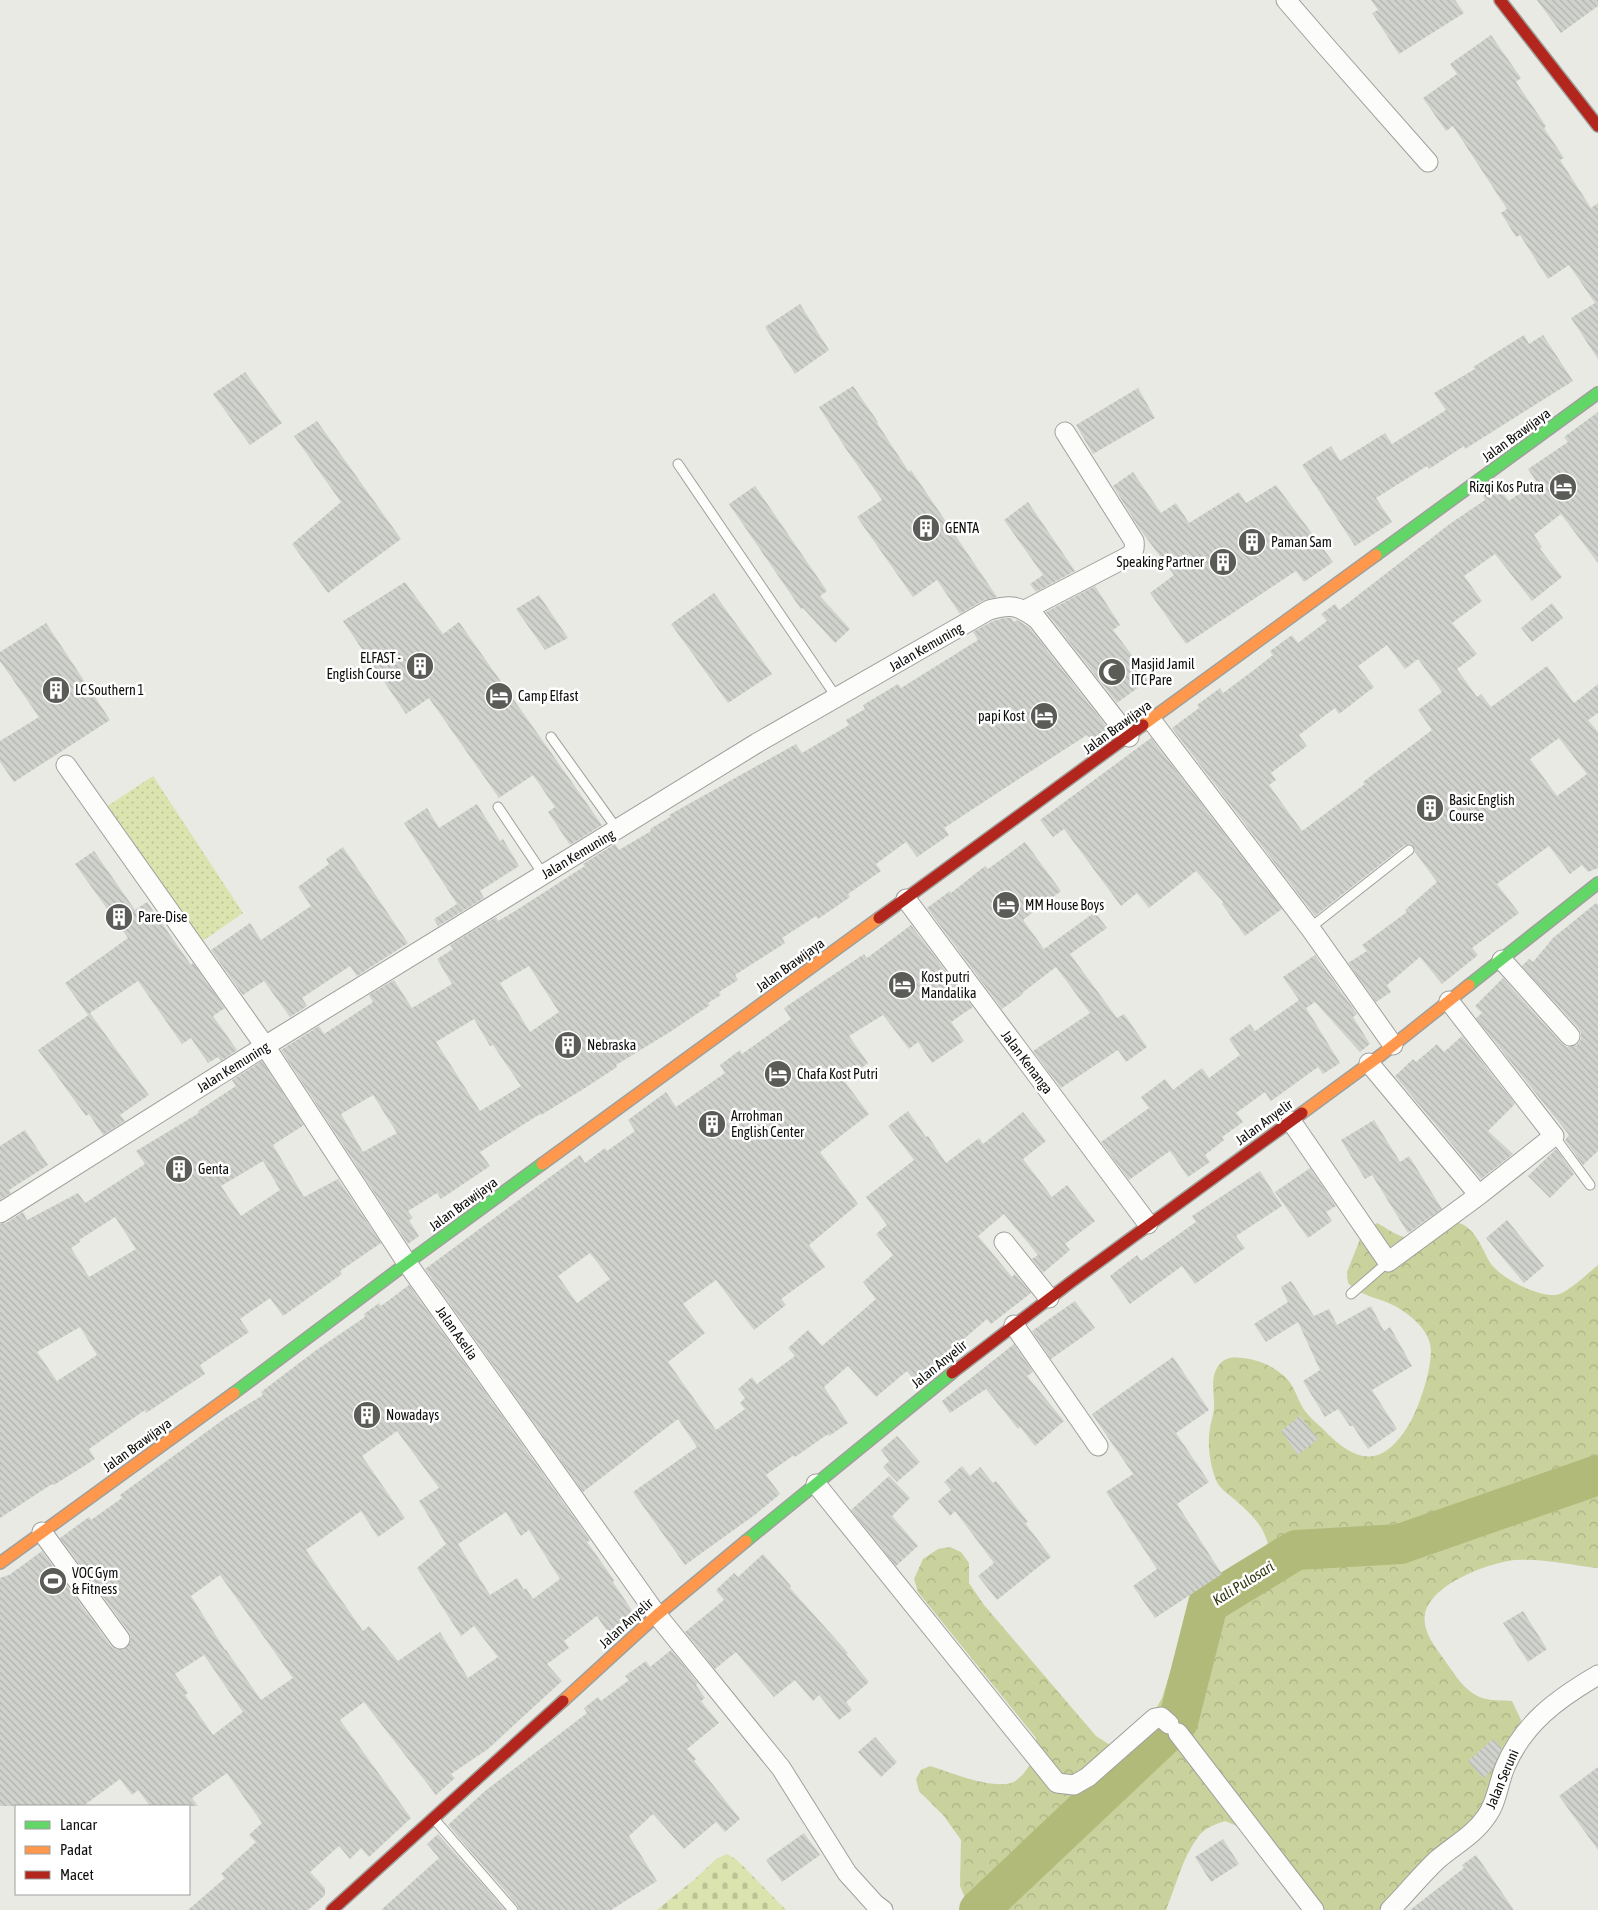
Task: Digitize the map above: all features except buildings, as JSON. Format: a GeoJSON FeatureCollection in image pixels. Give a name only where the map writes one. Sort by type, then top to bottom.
{"type":"FeatureCollection","features":[{"type":"Feature","properties":{"kind":"main road"},"geometry":{"type":"LineString","coordinates":[[1500,0],[1598,126]]}},
{"type":"Feature","properties":{"kind":"main road","name":"Jalan Brawijaya"},"geometry":{"type":"LineString","coordinates":[[0,1563],[236,1392],[407,1263],[1152,721],[1598,393]]}},
{"type":"Feature","properties":{"kind":"main road","name":"Jalan Anyelir"},"geometry":{"type":"LineString","coordinates":[[332,1910],[657,1615],[968,1360],[1148,1224],[1393,1045],[1598,883]]}},
{"type":"Feature","properties":{"kind":"street"},"geometry":{"type":"LineString","coordinates":[[1286,0],[1428,162]]}},
{"type":"Feature","properties":{"kind":"street"},"geometry":{"type":"LineString","coordinates":[[1065,432],[1134,541],[1135,547],[1132,554],[1025,610],[1037,619],[1129,737]]}},
{"type":"Feature","properties":{"kind":"street","name":"Jalan Kemuning"},"geometry":{"type":"LineString","coordinates":[[0,1213],[266,1046],[757,743],[990,610],[1009,605],[1025,610]]}},
{"type":"Feature","properties":{"kind":"street"},"geometry":{"type":"LineString","coordinates":[[1152,721],[1310,928],[1393,1045]]}},
{"type":"Feature","properties":{"kind":"street","name":"Jalan Aselia"},"geometry":{"type":"LineString","coordinates":[[66,765],[266,1046],[407,1263],[657,1615],[781,1768],[847,1873],[868,1897],[883,1910]]}},
{"type":"Feature","properties":{"kind":"street","name":"Jalan Kenanga"},"geometry":{"type":"LineString","coordinates":[[906,899],[1148,1224]]}},
{"type":"Feature","properties":{"kind":"street"},"geometry":{"type":"LineString","coordinates":[[1502,960],[1570,1036]]}},
{"type":"Feature","properties":{"kind":"street"},"geometry":{"type":"LineString","coordinates":[[1291,1121],[1388,1262],[1479,1195],[1554,1136],[1449,1001]]}},
{"type":"Feature","properties":{"kind":"street"},"geometry":{"type":"LineString","coordinates":[[1369,1063],[1479,1195]]}},
{"type":"Feature","properties":{"kind":"street"},"geometry":{"type":"LineString","coordinates":[[1004,1242],[1049,1298]]}},
{"type":"Feature","properties":{"kind":"street"},"geometry":{"type":"LineString","coordinates":[[1014,1325],[1098,1446]]}},
{"type":"Feature","properties":{"kind":"street"},"geometry":{"type":"LineString","coordinates":[[816,1484],[1058,1783],[1074,1785],[1088,1777],[1155,1718],[1161,1717],[1173,1729],[1314,1910]]}},
{"type":"Feature","properties":{"kind":"street"},"geometry":{"type":"LineString","coordinates":[[42,1532],[120,1639]]}},
{"type":"Feature","properties":{"kind":"street","name":"Jalan Seruni"},"geometry":{"type":"LineString","coordinates":[[1390,1910],[1436,1861],[1471,1833],[1486,1817],[1496,1798],[1505,1768],[1520,1738],[1542,1713],[1598,1675]]}},
{"type":"Feature","properties":{"kind":"lane"},"geometry":{"type":"LineString","coordinates":[[678,464],[837,698]]}},
{"type":"Feature","properties":{"kind":"lane"},"geometry":{"type":"LineString","coordinates":[[551,737],[617,829]]}},
{"type":"Feature","properties":{"kind":"lane"},"geometry":{"type":"LineString","coordinates":[[498,807],[544,874]]}},
{"type":"Feature","properties":{"kind":"lane"},"geometry":{"type":"LineString","coordinates":[[1310,928],[1409,850]]}},
{"type":"Feature","properties":{"kind":"lane"},"geometry":{"type":"LineString","coordinates":[[1554,1136],[1590,1185]]}},
{"type":"Feature","properties":{"kind":"lane"},"geometry":{"type":"LineString","coordinates":[[1351,1294],[1388,1262]]}},
{"type":"Feature","properties":{"kind":"lane"},"geometry":{"type":"LineString","coordinates":[[434,1818],[513,1910]]}},
{"type":"Feature","properties":{"kind":"green space"},"geometry":{"type":"Polygon","coordinates":[[[153,776],[243,913],[197,945],[103,809],[153,776]]]}},
{"type":"Feature","properties":{"kind":"green space"},"geometry":{"type":"Polygon","coordinates":[[[1452,1222],[1459,1223],[1474,1234],[1489,1261],[1500,1273],[1528,1289],[1547,1294],[1560,1294],[1577,1283],[1598,1265],[1598,1568],[1536,1560],[1515,1560],[1490,1565],[1462,1577],[1438,1593],[1429,1603],[1425,1614],[1427,1632],[1461,1683],[1472,1693],[1489,1700],[1512,1701],[1521,1720],[1520,1738],[1495,1798],[1390,1910],[1320,1910],[1301,1879],[1271,1846],[1258,1837],[1225,1821],[1203,1831],[1192,1845],[1183,1863],[1166,1910],[970,1910],[960,1886],[961,1840],[944,1816],[919,1791],[916,1779],[921,1770],[930,1766],[978,1781],[997,1784],[1011,1783],[1024,1773],[1031,1763],[1036,1748],[1036,1738],[918,1592],[914,1579],[923,1559],[938,1549],[950,1547],[961,1552],[969,1563],[969,1583],[984,1605],[1096,1736],[1110,1745],[1152,1716],[1162,1698],[1172,1666],[1180,1649],[1208,1604],[1271,1566],[1268,1544],[1261,1528],[1250,1514],[1224,1491],[1216,1480],[1212,1468],[1209,1434],[1214,1409],[1213,1381],[1216,1370],[1221,1362],[1227,1359],[1240,1358],[1270,1366],[1288,1380],[1302,1407],[1309,1416],[1336,1441],[1358,1455],[1378,1455],[1388,1449],[1398,1440],[1412,1419],[1428,1374],[1431,1352],[1428,1338],[1421,1327],[1406,1313],[1389,1303],[1353,1288],[1348,1283],[1347,1272],[1362,1234],[1377,1223],[1397,1235],[1411,1237],[1418,1236],[1438,1226],[1452,1222]]]}},
{"type":"Feature","properties":{"kind":"green space"},"geometry":{"type":"Polygon","coordinates":[[[727,1854],[737,1860],[786,1910],[657,1910],[716,1859],[727,1854]]]}},
{"type":"Feature","properties":{"kind":"waterway","name":"Kali Pulosari"},"geometry":{"type":"LineString","coordinates":[[979,1910],[1178,1722],[1208,1604],[1296,1550],[1400,1544],[1598,1475]]}},
{"type":"Feature","properties":{"kind":"traffic: fast"},"geometry":{"type":"LineString","coordinates":[[1376,555],[1598,393]]}},
{"type":"Feature","properties":{"kind":"traffic: fast"},"geometry":{"type":"LineString","coordinates":[[1469,985],[1598,883]]}},
{"type":"Feature","properties":{"kind":"traffic: fast"},"geometry":{"type":"LineString","coordinates":[[234,1393],[542,1164]]}},
{"type":"Feature","properties":{"kind":"traffic: fast"},"geometry":{"type":"LineString","coordinates":[[746,1541],[952,1373]]}},
{"type":"Feature","properties":{"kind":"traffic: slow"},"geometry":{"type":"LineString","coordinates":[[1143,725],[1376,555]]}},
{"type":"Feature","properties":{"kind":"traffic: slow"},"geometry":{"type":"LineString","coordinates":[[542,1164],[879,918]]}},
{"type":"Feature","properties":{"kind":"traffic: slow"},"geometry":{"type":"LineString","coordinates":[[1302,1113],[1381,1055],[1469,985]]}},
{"type":"Feature","properties":{"kind":"traffic: slow"},"geometry":{"type":"LineString","coordinates":[[0,1563],[234,1393]]}},
{"type":"Feature","properties":{"kind":"traffic: slow"},"geometry":{"type":"LineString","coordinates":[[563,1701],[657,1615],[746,1541]]}},
{"type":"Feature","properties":{"kind":"traffic: jam"},"geometry":{"type":"LineString","coordinates":[[1500,0],[1598,126]]}},
{"type":"Feature","properties":{"kind":"traffic: jam"},"geometry":{"type":"LineString","coordinates":[[879,918],[1143,725]]}},
{"type":"Feature","properties":{"kind":"traffic: jam"},"geometry":{"type":"LineString","coordinates":[[952,1373],[1071,1282],[1302,1113]]}},
{"type":"Feature","properties":{"kind":"traffic: jam"},"geometry":{"type":"LineString","coordinates":[[332,1910],[563,1701]]}},
{"type":"Feature","properties":{"kind":"place","name":"Rizqi Kos Putra"},"geometry":{"type":"Point","coordinates":[1563,487]}},
{"type":"Feature","properties":{"kind":"place","name":"GENTA"},"geometry":{"type":"Point","coordinates":[926,528]}},
{"type":"Feature","properties":{"kind":"place","name":"Paman Sam"},"geometry":{"type":"Point","coordinates":[1252,542]}},
{"type":"Feature","properties":{"kind":"place","name":"Speaking Partner"},"geometry":{"type":"Point","coordinates":[1223,562]}},
{"type":"Feature","properties":{"kind":"place","name":"ELFAST - English Course"},"geometry":{"type":"Point","coordinates":[420,666]}},
{"type":"Feature","properties":{"kind":"place","name":"Masjid Jamil ITC Pare"},"geometry":{"type":"Point","coordinates":[1112,672]}},
{"type":"Feature","properties":{"kind":"place","name":"LC Southern 1"},"geometry":{"type":"Point","coordinates":[56,690]}},
{"type":"Feature","properties":{"kind":"place","name":"Camp Elfast"},"geometry":{"type":"Point","coordinates":[499,696]}},
{"type":"Feature","properties":{"kind":"place","name":"papi Kost"},"geometry":{"type":"Point","coordinates":[1044,716]}},
{"type":"Feature","properties":{"kind":"place","name":"Basic English Course"},"geometry":{"type":"Point","coordinates":[1430,808]}},
{"type":"Feature","properties":{"kind":"place","name":"MM House Boys"},"geometry":{"type":"Point","coordinates":[1006,905]}},
{"type":"Feature","properties":{"kind":"place","name":"Pare-Dise"},"geometry":{"type":"Point","coordinates":[119,917]}},
{"type":"Feature","properties":{"kind":"place","name":"Kost putri Mandalika"},"geometry":{"type":"Point","coordinates":[902,985]}},
{"type":"Feature","properties":{"kind":"place","name":"Nebraska"},"geometry":{"type":"Point","coordinates":[568,1045]}},
{"type":"Feature","properties":{"kind":"place","name":"Chafa Kost Putri"},"geometry":{"type":"Point","coordinates":[778,1074]}},
{"type":"Feature","properties":{"kind":"place","name":"Arrohman English Center"},"geometry":{"type":"Point","coordinates":[712,1124]}},
{"type":"Feature","properties":{"kind":"place","name":"Genta"},"geometry":{"type":"Point","coordinates":[179,1169]}},
{"type":"Feature","properties":{"kind":"place","name":"Nowadays"},"geometry":{"type":"Point","coordinates":[367,1415]}},
{"type":"Feature","properties":{"kind":"place","name":"VOC Gym & Fitness"},"geometry":{"type":"Point","coordinates":[53,1581]}}]}
